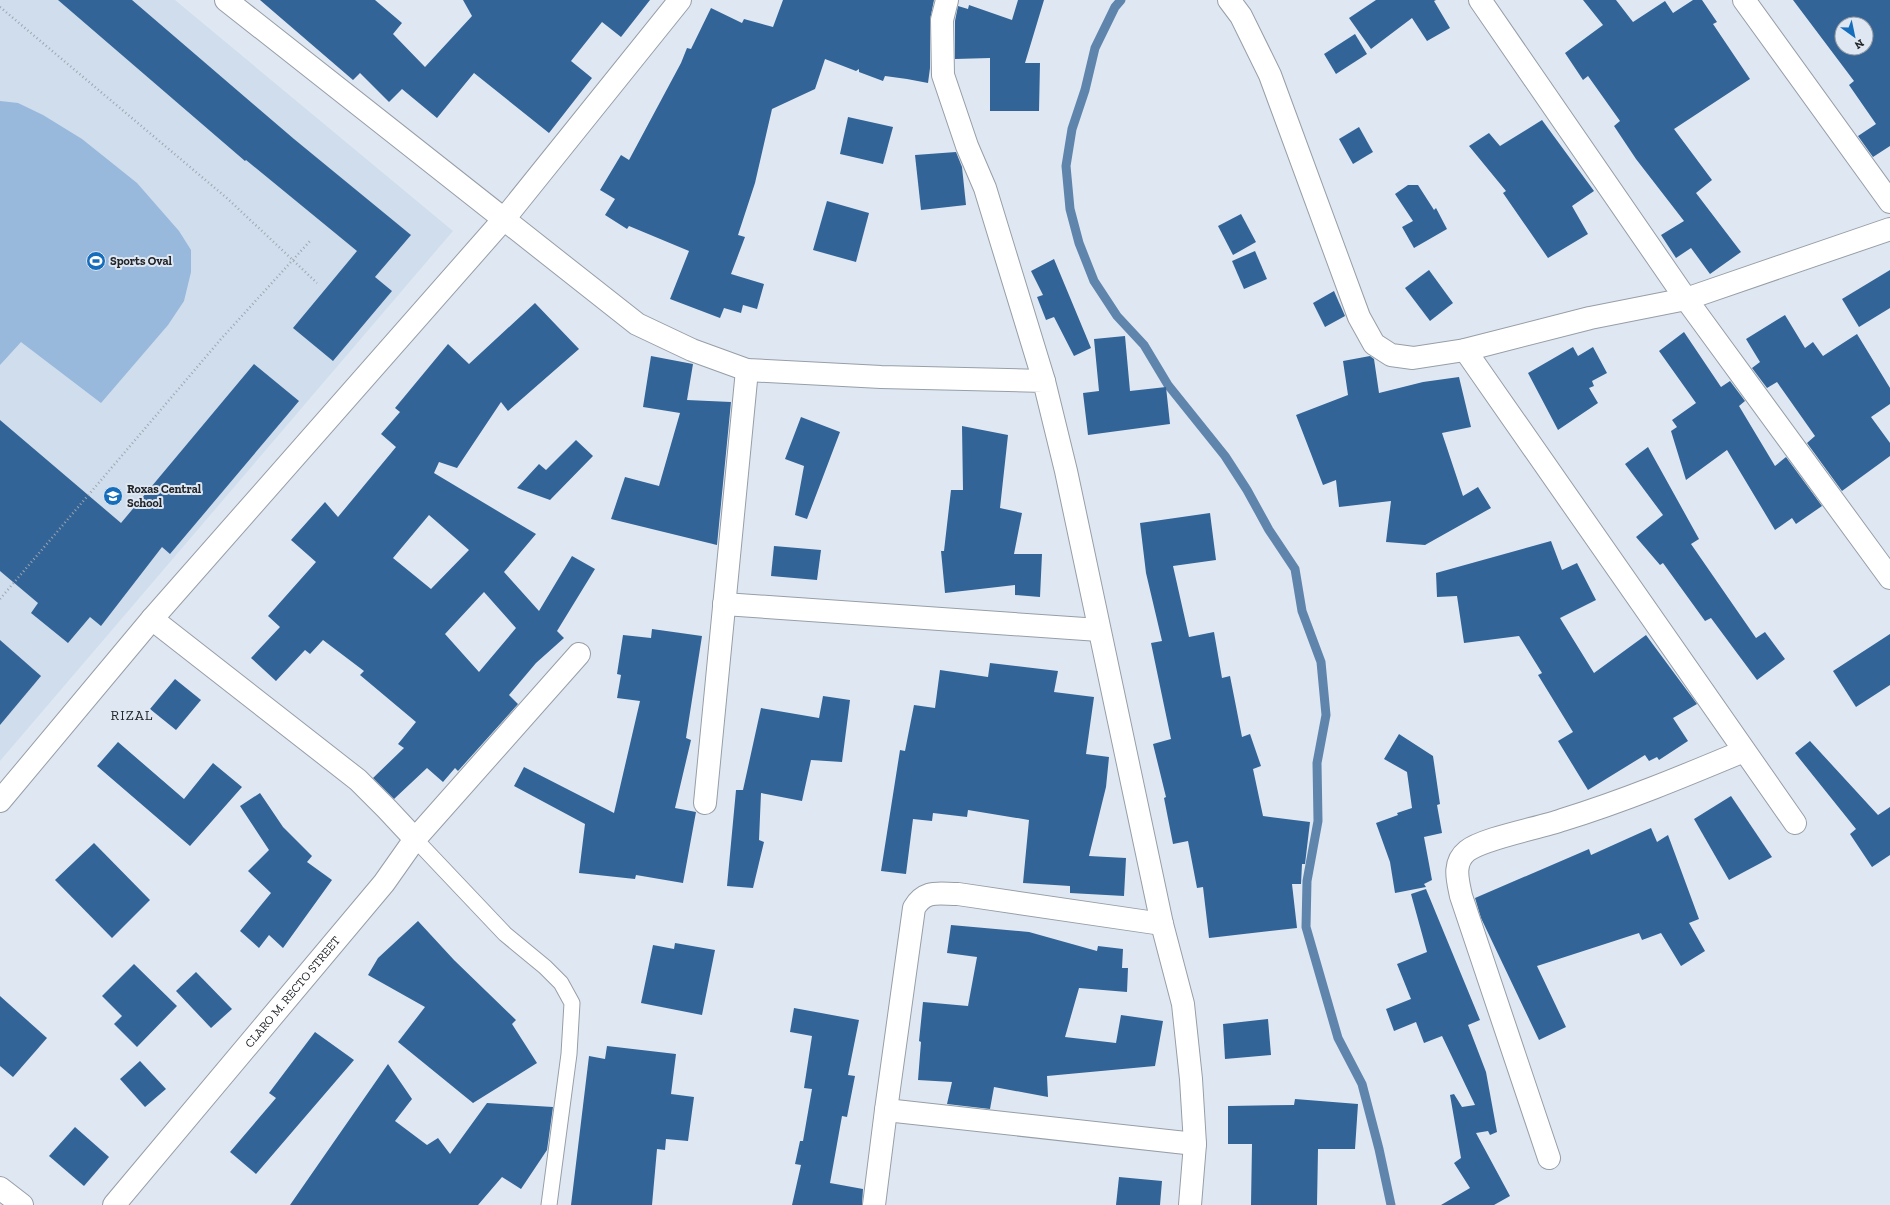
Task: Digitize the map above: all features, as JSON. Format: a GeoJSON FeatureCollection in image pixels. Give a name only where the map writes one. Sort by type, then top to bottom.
{"type":"FeatureCollection","features":[{"type":"Feature","properties":{"kind":"street"},"geometry":{"type":"LineString","coordinates":[[0,801],[152,619],[504,219],[680,0]]}},
{"type":"Feature","properties":{"kind":"street"},"geometry":{"type":"LineString","coordinates":[[947,0],[942,20],[942,76],[967,146],[985,188],[1044,381],[1066,471],[1162,924],[1183,1004],[1191,1079],[1195,1144],[1190,1205]]}},
{"type":"Feature","properties":{"kind":"street"},"geometry":{"type":"LineString","coordinates":[[1229,0],[1241,16],[1270,75],[1360,317],[1374,344],[1391,355],[1413,358],[1465,350],[1590,318],[1686,299],[1890,229]]}},
{"type":"Feature","properties":{"kind":"street"},"geometry":{"type":"LineString","coordinates":[[1480,0],[1686,299],[1890,578]]}},
{"type":"Feature","properties":{"kind":"street"},"geometry":{"type":"LineString","coordinates":[[1744,0],[1890,202]]}},
{"type":"Feature","properties":{"kind":"street"},"geometry":{"type":"LineString","coordinates":[[233,2],[637,324],[692,350],[747,370],[881,377],[1044,381]]}},
{"type":"Feature","properties":{"kind":"street"},"geometry":{"type":"LineString","coordinates":[[1465,350],[1795,823]]}},
{"type":"Feature","properties":{"kind":"street"},"geometry":{"type":"LineString","coordinates":[[705,803],[747,370]]}},
{"type":"Feature","properties":{"kind":"street"},"geometry":{"type":"LineString","coordinates":[[724,604],[1099,630]]}},
{"type":"Feature","properties":{"kind":"street"},"geometry":{"type":"LineString","coordinates":[[152,619],[358,780],[414,839]]}},
{"type":"Feature","properties":{"kind":"street","name":"CLARO M. RECTO STREET"},"geometry":{"type":"LineString","coordinates":[[114,1205],[384,883],[414,839],[579,654]]}},
{"type":"Feature","properties":{"kind":"street"},"geometry":{"type":"LineString","coordinates":[[1549,1158],[1461,896],[1458,878],[1458,862],[1467,851],[1487,842],[1585,812],[1668,783],[1744,751]]}},
{"type":"Feature","properties":{"kind":"street"},"geometry":{"type":"LineString","coordinates":[[874,1205],[914,908],[918,900],[926,895],[958,894],[1162,924]]}},
{"type":"Feature","properties":{"kind":"street"},"geometry":{"type":"LineString","coordinates":[[886,1110],[1195,1144]]}},
{"type":"Feature","properties":{"kind":"street"},"geometry":{"type":"LineString","coordinates":[[0,1188],[22,1205]]}},
{"type":"Feature","properties":{"kind":"lane"},"geometry":{"type":"LineString","coordinates":[[414,839],[505,934],[545,967],[561,983],[572,1003],[569,1054],[549,1205]]}},
{"type":"Feature","properties":{"kind":"path"},"geometry":{"type":"LineString","coordinates":[[0,7],[228,198],[317,283]]}},
{"type":"Feature","properties":{"kind":"path"},"geometry":{"type":"LineString","coordinates":[[0,599],[216,345],[310,241]]}},
{"type":"Feature","properties":{"kind":"shaded area","name":"Roxas Central School"},"geometry":{"type":"Polygon","coordinates":[[[0,0],[175,0],[453,231],[0,761],[0,0]]]}},
{"type":"Feature","properties":{"kind":"shaded area","name":"Sports Oval"},"geometry":{"type":"Polygon","coordinates":[[[0,101],[18,103],[43,115],[82,139],[137,183],[179,231],[191,250],[191,272],[184,301],[168,325],[101,403],[21,342],[0,365],[0,101]]]}},
{"type":"Feature","properties":{"kind":"building"},"geometry":{"type":"Polygon","coordinates":[[[58,0],[132,0],[294,139],[411,235],[375,277],[392,291],[333,361],[293,328],[357,251],[246,160],[245,161],[58,0]]]}},
{"type":"Feature","properties":{"kind":"building"},"geometry":{"type":"Polygon","coordinates":[[[260,0],[375,0],[402,23],[393,34],[425,67],[472,16],[463,0],[650,0],[621,37],[602,22],[571,61],[592,78],[549,133],[474,73],[437,118],[402,89],[389,102],[360,73],[353,80],[260,0]]]}},
{"type":"Feature","properties":{"kind":"building"},"geometry":{"type":"Polygon","coordinates":[[[783,0],[934,0],[930,20],[930,68],[928,83],[885,76],[883,81],[859,72],[859,69],[856,71],[825,59],[815,89],[772,109],[755,183],[738,235],[745,237],[731,274],[764,284],[757,309],[743,305],[741,313],[724,308],[720,318],[670,299],[689,251],[629,226],[627,229],[605,215],[615,199],[600,190],[621,155],[629,160],[681,63],[687,48],[691,49],[711,8],[742,23],[744,19],[773,27],[783,0]]]}},
{"type":"Feature","properties":{"kind":"building"},"geometry":{"type":"Polygon","coordinates":[[[1018,0],[1044,0],[1025,63],[1040,63],[1039,111],[990,111],[990,58],[955,59],[955,21],[958,6],[968,9],[969,5],[1012,20],[1018,0]]]}},
{"type":"Feature","properties":{"kind":"building"},"geometry":{"type":"Polygon","coordinates":[[[1376,0],[1436,0],[1434,1],[1450,28],[1427,41],[1412,18],[1371,49],[1349,18],[1376,0]]]}},
{"type":"Feature","properties":{"kind":"building"},"geometry":{"type":"Polygon","coordinates":[[[1583,0],[1616,0],[1633,22],[1665,1],[1673,13],[1693,0],[1702,0],[1717,22],[1713,24],[1750,79],[1674,129],[1712,180],[1696,193],[1741,252],[1710,274],[1691,248],[1676,258],[1661,235],[1684,221],[1636,159],[1614,126],[1620,121],[1588,76],[1583,80],[1565,53],[1603,25],[1583,0]]]}},
{"type":"Feature","properties":{"kind":"building"},"geometry":{"type":"Polygon","coordinates":[[[1793,0],[1890,0],[1890,146],[1873,157],[1858,136],[1876,124],[1849,85],[1854,81],[1835,56],[1874,56],[1874,16],[1834,16],[1834,54],[1793,0]]]}},
{"type":"Feature","properties":{"kind":"building"},"geometry":{"type":"Polygon","coordinates":[[[1355,34],[1367,54],[1336,74],[1324,54],[1355,34]]]}},
{"type":"Feature","properties":{"kind":"building"},"geometry":{"type":"Polygon","coordinates":[[[848,117],[893,127],[883,164],[840,154],[848,117]]]}},
{"type":"Feature","properties":{"kind":"building"},"geometry":{"type":"Polygon","coordinates":[[[1542,120],[1594,191],[1572,206],[1588,234],[1548,258],[1503,193],[1506,191],[1469,146],[1489,133],[1500,146],[1542,120]]]}},
{"type":"Feature","properties":{"kind":"building"},"geometry":{"type":"Polygon","coordinates":[[[1359,127],[1373,152],[1353,164],[1339,139],[1359,127]]]}},
{"type":"Feature","properties":{"kind":"building"},"geometry":{"type":"Polygon","coordinates":[[[956,152],[962,167],[966,205],[921,210],[915,155],[956,152]]]}},
{"type":"Feature","properties":{"kind":"building"},"geometry":{"type":"Polygon","coordinates":[[[1408,185],[1418,185],[1434,210],[1436,208],[1447,229],[1414,248],[1402,227],[1413,221],[1395,194],[1408,185]]]}},
{"type":"Feature","properties":{"kind":"building"},"geometry":{"type":"Polygon","coordinates":[[[827,201],[869,213],[856,262],[813,250],[827,201]]]}},
{"type":"Feature","properties":{"kind":"building"},"geometry":{"type":"Polygon","coordinates":[[[1241,214],[1256,242],[1233,255],[1218,226],[1241,214]]]}},
{"type":"Feature","properties":{"kind":"building"},"geometry":{"type":"Polygon","coordinates":[[[1255,251],[1267,279],[1244,289],[1232,261],[1255,251]]]}},
{"type":"Feature","properties":{"kind":"building"},"geometry":{"type":"Polygon","coordinates":[[[1054,259],[1091,348],[1074,356],[1054,317],[1046,320],[1037,297],[1043,295],[1031,271],[1054,259]]]}},
{"type":"Feature","properties":{"kind":"building"},"geometry":{"type":"Polygon","coordinates":[[[1429,270],[1453,303],[1430,321],[1405,288],[1429,270]]]}},
{"type":"Feature","properties":{"kind":"building"},"geometry":{"type":"Polygon","coordinates":[[[1890,270],[1890,308],[1859,327],[1842,299],[1890,270]]]}},
{"type":"Feature","properties":{"kind":"building"},"geometry":{"type":"Polygon","coordinates":[[[1334,291],[1345,316],[1325,327],[1313,303],[1334,291]]]}},
{"type":"Feature","properties":{"kind":"building"},"geometry":{"type":"Polygon","coordinates":[[[535,303],[579,349],[508,411],[501,402],[457,468],[439,462],[434,473],[536,534],[504,572],[539,611],[572,556],[595,569],[557,631],[564,638],[536,663],[509,695],[518,704],[458,771],[455,768],[443,782],[427,768],[394,799],[373,778],[404,748],[398,744],[416,722],[360,675],[364,671],[323,640],[310,654],[305,650],[276,681],[251,658],[280,627],[268,616],[316,562],[291,540],[325,502],[338,517],[396,447],[381,434],[400,412],[395,408],[448,344],[469,364],[535,303]],[[429,515],[393,558],[431,589],[469,550],[429,515]],[[484,592],[445,634],[479,672],[516,628],[484,592]]]}},
{"type":"Feature","properties":{"kind":"building"},"geometry":{"type":"Polygon","coordinates":[[[1785,315],[1805,348],[1813,342],[1823,356],[1857,334],[1890,388],[1890,404],[1871,417],[1890,443],[1890,456],[1842,491],[1807,443],[1815,436],[1777,382],[1767,388],[1752,368],[1760,362],[1746,339],[1785,315]]]}},
{"type":"Feature","properties":{"kind":"building"},"geometry":{"type":"Polygon","coordinates":[[[1684,332],[1721,387],[1730,381],[1745,401],[1739,406],[1775,466],[1786,457],[1822,506],[1796,524],[1792,518],[1775,530],[1727,450],[1686,480],[1671,431],[1677,427],[1672,420],[1696,403],[1659,351],[1684,332]]]}},
{"type":"Feature","properties":{"kind":"building"},"geometry":{"type":"Polygon","coordinates":[[[1125,336],[1130,391],[1166,387],[1170,424],[1088,435],[1083,393],[1099,391],[1094,339],[1125,336]]]}},
{"type":"Feature","properties":{"kind":"building"},"geometry":{"type":"Polygon","coordinates":[[[1573,347],[1578,356],[1593,347],[1607,373],[1592,381],[1594,386],[1589,388],[1598,403],[1558,430],[1528,373],[1573,347]]]}},
{"type":"Feature","properties":{"kind":"building"},"geometry":{"type":"Polygon","coordinates":[[[651,356],[693,364],[687,400],[731,402],[717,545],[611,519],[625,477],[659,486],[680,413],[643,407],[651,356]]]}},
{"type":"Feature","properties":{"kind":"building"},"geometry":{"type":"Polygon","coordinates":[[[1370,356],[1374,359],[1379,393],[1423,382],[1459,377],[1471,427],[1442,433],[1463,496],[1478,487],[1491,508],[1425,545],[1386,542],[1391,501],[1339,507],[1336,480],[1323,485],[1296,415],[1348,395],[1343,361],[1370,356]]]}},
{"type":"Feature","properties":{"kind":"building"},"geometry":{"type":"Polygon","coordinates":[[[254,364],[299,401],[170,554],[162,547],[101,626],[90,617],[68,643],[31,613],[38,603],[0,571],[0,420],[121,523],[254,364]]]}},
{"type":"Feature","properties":{"kind":"building"},"geometry":{"type":"Polygon","coordinates":[[[801,417],[840,432],[807,519],[795,515],[804,466],[785,459],[801,417]]]}},
{"type":"Feature","properties":{"kind":"building"},"geometry":{"type":"Polygon","coordinates":[[[962,426],[1008,435],[1000,508],[1022,513],[1014,554],[1042,554],[1040,597],[1015,595],[1015,585],[945,593],[941,551],[944,551],[951,490],[963,490],[962,426]]]}},
{"type":"Feature","properties":{"kind":"building"},"geometry":{"type":"Polygon","coordinates":[[[576,440],[593,456],[550,500],[517,488],[539,464],[546,470],[576,440]]]}},
{"type":"Feature","properties":{"kind":"building"},"geometry":{"type":"Polygon","coordinates":[[[1648,447],[1699,539],[1691,544],[1756,638],[1765,632],[1785,659],[1757,680],[1711,618],[1705,621],[1663,563],[1660,565],[1636,537],[1663,515],[1625,464],[1648,447]]]}},
{"type":"Feature","properties":{"kind":"building"},"geometry":{"type":"Polygon","coordinates":[[[1210,513],[1216,560],[1173,566],[1189,637],[1214,632],[1222,678],[1230,676],[1242,737],[1250,734],[1261,766],[1253,769],[1263,816],[1310,822],[1305,864],[1302,864],[1301,884],[1292,884],[1297,928],[1209,938],[1203,887],[1197,888],[1188,841],[1173,844],[1164,798],[1166,797],[1153,744],[1171,739],[1151,643],[1162,641],[1146,573],[1140,523],[1210,513]]]}},
{"type":"Feature","properties":{"kind":"building"},"geometry":{"type":"Polygon","coordinates":[[[1551,541],[1562,570],[1577,563],[1596,600],[1560,618],[1594,673],[1646,635],[1697,704],[1673,718],[1688,741],[1659,760],[1657,757],[1649,761],[1645,755],[1588,790],[1558,741],[1573,732],[1538,675],[1542,673],[1519,636],[1464,643],[1457,596],[1437,597],[1436,573],[1551,541]]]}},
{"type":"Feature","properties":{"kind":"building"},"geometry":{"type":"Polygon","coordinates":[[[774,546],[821,550],[817,580],[771,576],[774,546]]]}},
{"type":"Feature","properties":{"kind":"building"},"geometry":{"type":"Polygon","coordinates":[[[652,629],[702,636],[686,738],[691,740],[675,808],[696,812],[683,883],[636,875],[635,879],[579,873],[585,824],[514,786],[524,767],[614,813],[640,701],[617,698],[621,675],[617,674],[623,635],[651,638],[652,629]]]}},
{"type":"Feature","properties":{"kind":"building"},"geometry":{"type":"Polygon","coordinates":[[[1890,634],[1890,685],[1856,707],[1833,671],[1890,634]]]}},
{"type":"Feature","properties":{"kind":"building"},"geometry":{"type":"Polygon","coordinates":[[[0,640],[41,676],[0,725],[0,640]]]}},
{"type":"Feature","properties":{"kind":"building"},"geometry":{"type":"Polygon","coordinates":[[[990,663],[1058,671],[1054,692],[1094,697],[1086,754],[1109,757],[1106,787],[1089,856],[1126,858],[1124,896],[1070,893],[1070,886],[1023,883],[1029,820],[968,810],[967,817],[933,813],[932,821],[913,819],[906,874],[881,871],[900,750],[905,751],[914,705],[935,708],[940,670],[988,677],[990,663]]]}},
{"type":"Feature","properties":{"kind":"building"},"geometry":{"type":"Polygon","coordinates":[[[175,679],[201,700],[176,730],[150,709],[175,679]]]}},
{"type":"Feature","properties":{"kind":"building"},"geometry":{"type":"Polygon","coordinates":[[[823,696],[850,700],[842,762],[811,760],[802,801],[761,793],[759,840],[764,842],[753,888],[727,886],[736,790],[743,790],[761,708],[819,718],[823,696]]]}},
{"type":"Feature","properties":{"kind":"building"},"geometry":{"type":"Polygon","coordinates":[[[1399,734],[1433,756],[1440,804],[1437,805],[1442,833],[1424,837],[1432,880],[1424,884],[1426,887],[1395,893],[1390,862],[1376,823],[1412,808],[1407,772],[1384,759],[1399,734]]]}},
{"type":"Feature","properties":{"kind":"building"},"geometry":{"type":"Polygon","coordinates":[[[1810,741],[1878,815],[1890,807],[1890,855],[1872,867],[1850,834],[1856,829],[1795,753],[1810,741]]]}},
{"type":"Feature","properties":{"kind":"building"},"geometry":{"type":"Polygon","coordinates":[[[118,742],[184,799],[213,763],[242,787],[190,846],[97,766],[118,742]]]}},
{"type":"Feature","properties":{"kind":"building"},"geometry":{"type":"Polygon","coordinates":[[[260,793],[283,827],[312,856],[307,862],[332,880],[283,948],[269,935],[259,948],[240,931],[271,893],[248,871],[269,850],[240,806],[260,793]]]}},
{"type":"Feature","properties":{"kind":"building"},"geometry":{"type":"Polygon","coordinates":[[[1731,796],[1772,857],[1729,880],[1694,819],[1731,796]]]}},
{"type":"Feature","properties":{"kind":"building"},"geometry":{"type":"Polygon","coordinates":[[[1651,828],[1657,842],[1668,835],[1699,919],[1689,923],[1705,951],[1681,966],[1661,933],[1642,940],[1639,933],[1537,966],[1566,1027],[1539,1040],[1481,918],[1475,898],[1589,849],[1591,855],[1651,828]]]}},
{"type":"Feature","properties":{"kind":"building"},"geometry":{"type":"Polygon","coordinates":[[[94,843],[150,900],[112,938],[55,880],[94,843]]]}},
{"type":"Feature","properties":{"kind":"building"},"geometry":{"type":"Polygon","coordinates":[[[1426,889],[1480,1020],[1468,1025],[1486,1072],[1497,1132],[1490,1135],[1488,1131],[1476,1133],[1510,1196],[1494,1205],[1441,1205],[1470,1188],[1454,1163],[1461,1158],[1450,1095],[1454,1094],[1462,1107],[1475,1105],[1442,1036],[1424,1043],[1416,1022],[1394,1031],[1386,1009],[1411,999],[1397,964],[1427,952],[1411,894],[1426,889]]]}},
{"type":"Feature","properties":{"kind":"building"},"geometry":{"type":"Polygon","coordinates":[[[418,921],[454,960],[516,1020],[512,1024],[537,1063],[473,1103],[398,1042],[425,1007],[368,975],[378,958],[418,921]]]}},
{"type":"Feature","properties":{"kind":"building"},"geometry":{"type":"Polygon","coordinates":[[[951,925],[1029,932],[1097,951],[1098,946],[1123,949],[1122,968],[1128,968],[1127,992],[1079,988],[1065,1037],[1116,1043],[1121,1015],[1163,1021],[1155,1066],[1047,1076],[1048,1097],[994,1087],[990,1109],[947,1104],[952,1082],[918,1080],[921,1042],[919,1041],[923,1002],[968,1006],[977,957],[947,953],[951,925]]]}},
{"type":"Feature","properties":{"kind":"building"},"geometry":{"type":"Polygon","coordinates":[[[675,943],[715,950],[702,1015],[641,1003],[653,945],[674,949],[675,943]]]}},
{"type":"Feature","properties":{"kind":"building"},"geometry":{"type":"Polygon","coordinates":[[[134,964],[177,1006],[137,1047],[114,1024],[122,1016],[102,996],[134,964]]]}},
{"type":"Feature","properties":{"kind":"building"},"geometry":{"type":"Polygon","coordinates":[[[196,972],[232,1009],[211,1028],[176,991],[196,972]]]}},
{"type":"Feature","properties":{"kind":"building"},"geometry":{"type":"Polygon","coordinates":[[[0,996],[47,1038],[13,1077],[0,1066],[0,996]]]}},
{"type":"Feature","properties":{"kind":"building"},"geometry":{"type":"Polygon","coordinates":[[[794,1008],[859,1020],[848,1075],[855,1076],[847,1117],[842,1116],[830,1183],[863,1189],[862,1205],[792,1205],[801,1165],[795,1164],[800,1141],[803,1141],[812,1089],[804,1088],[812,1036],[790,1032],[794,1008]]]}},
{"type":"Feature","properties":{"kind":"building"},"geometry":{"type":"Polygon","coordinates":[[[1268,1019],[1271,1055],[1225,1059],[1223,1024],[1268,1019]]]}},
{"type":"Feature","properties":{"kind":"building"},"geometry":{"type":"Polygon","coordinates":[[[315,1032],[354,1060],[256,1174],[230,1152],[276,1098],[269,1093],[315,1032]]]}},
{"type":"Feature","properties":{"kind":"building"},"geometry":{"type":"Polygon","coordinates":[[[607,1046],[676,1054],[671,1094],[694,1097],[688,1141],[666,1139],[665,1150],[657,1149],[652,1205],[571,1205],[589,1056],[605,1059],[607,1046]]]}},
{"type":"Feature","properties":{"kind":"building"},"geometry":{"type":"Polygon","coordinates":[[[140,1061],[166,1089],[145,1107],[120,1079],[140,1061]]]}},
{"type":"Feature","properties":{"kind":"building"},"geometry":{"type":"Polygon","coordinates":[[[388,1064],[412,1099],[395,1121],[427,1145],[438,1138],[450,1154],[487,1103],[553,1107],[547,1150],[521,1189],[502,1177],[478,1205],[290,1205],[388,1064]]]}},
{"type":"Feature","properties":{"kind":"building"},"geometry":{"type":"Polygon","coordinates":[[[1295,1099],[1358,1104],[1355,1149],[1318,1149],[1317,1205],[1251,1205],[1252,1144],[1228,1144],[1228,1106],[1294,1105],[1295,1099]]]}},
{"type":"Feature","properties":{"kind":"building"},"geometry":{"type":"Polygon","coordinates":[[[75,1127],[109,1157],[84,1186],[49,1156],[75,1127]]]}},
{"type":"Feature","properties":{"kind":"building"},"geometry":{"type":"Polygon","coordinates":[[[1119,1177],[1162,1181],[1160,1205],[1116,1205],[1119,1177]]]}},
{"type":"Feature","properties":{"kind":"waterway"},"geometry":{"type":"LineString","coordinates":[[1121,0],[1115,7],[1095,48],[1085,90],[1072,129],[1066,166],[1070,209],[1079,243],[1094,281],[1117,316],[1144,345],[1168,385],[1225,456],[1247,490],[1269,530],[1295,569],[1302,611],[1321,662],[1326,715],[1317,763],[1318,821],[1307,881],[1306,927],[1338,1038],[1362,1084],[1379,1149],[1391,1205]]}},
{"type":"Feature","properties":{"kind":"place","name":"Sports Oval"},"geometry":{"type":"Point","coordinates":[96,261]}},
{"type":"Feature","properties":{"kind":"place","name":"Roxas Central School"},"geometry":{"type":"Point","coordinates":[113,496]}},
{"type":"Feature","properties":{"kind":"district","name":"RIZAL"},"geometry":{"type":"Point","coordinates":[132,715]}}]}
